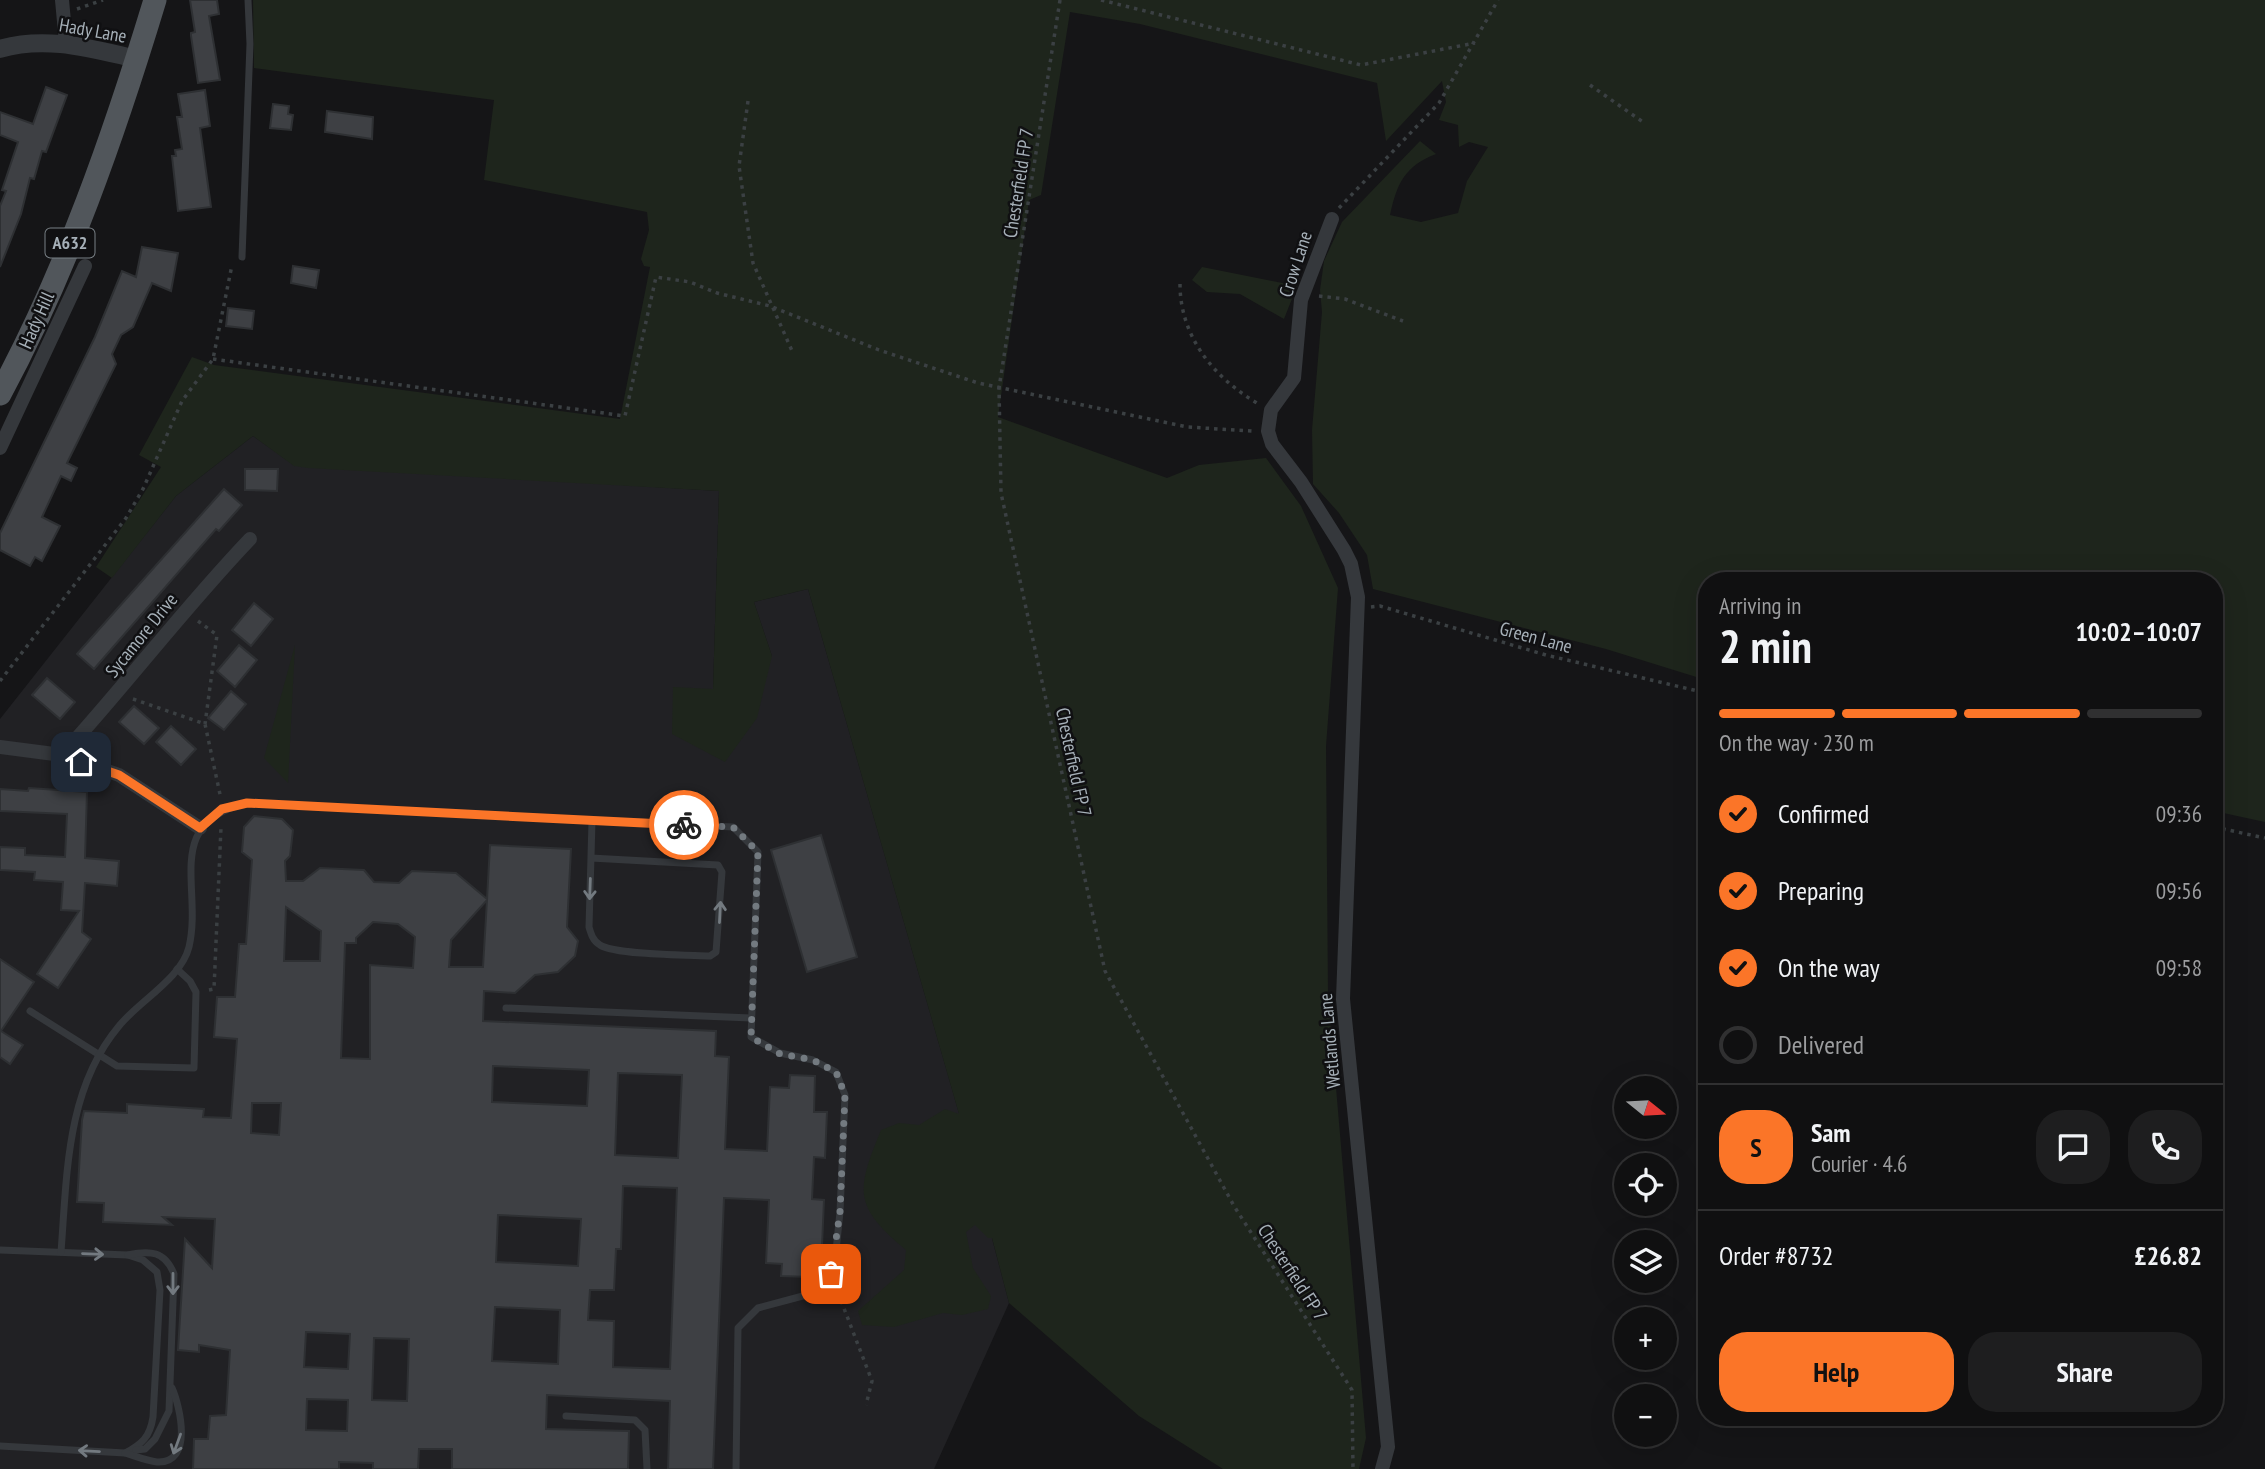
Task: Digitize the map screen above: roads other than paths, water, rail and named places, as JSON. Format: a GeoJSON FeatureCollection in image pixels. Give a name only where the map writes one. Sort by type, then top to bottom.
{"type":"FeatureCollection","features":[{"type":"Feature","properties":{"kind":"main road","name":"A632"},"geometry":{"type":"LineString","coordinates":[[137,59],[155,0]]}},
{"type":"Feature","properties":{"kind":"main road","name":"Hady Hill"},"geometry":{"type":"LineString","coordinates":[[0,394],[34,326],[90,193],[137,59]]}},
{"type":"Feature","properties":{"kind":"street"},"geometry":{"type":"LineString","coordinates":[[64,7],[66,43]]}},
{"type":"Feature","properties":{"kind":"street","name":"Hady Lane"},"geometry":{"type":"LineString","coordinates":[[0,49],[34,43],[66,43],[137,59]]}},
{"type":"Feature","properties":{"kind":"street","name":"Crow Lane"},"geometry":{"type":"LineString","coordinates":[[1332,219],[1303,294],[1294,379],[1271,410],[1268,431],[1272,444],[1301,482],[1344,550],[1351,564],[1359,607]]}},
{"type":"Feature","properties":{"kind":"street","name":"Hady Hill"},"geometry":{"type":"LineString","coordinates":[[0,448],[85,267]]}},
{"type":"Feature","properties":{"kind":"street","name":"Sycamore Drive"},"geometry":{"type":"LineString","coordinates":[[62,755],[118,694],[250,539]]}},
{"type":"Feature","properties":{"kind":"street","name":"Wetlands Lane"},"geometry":{"type":"LineString","coordinates":[[1359,607],[1343,999],[1388,1447],[1382,1469]]}},
{"type":"Feature","properties":{"kind":"street"},"geometry":{"type":"LineString","coordinates":[[0,747],[62,755],[119,775],[200,828]]}},
{"type":"Feature","properties":{"kind":"lane"},"geometry":{"type":"LineString","coordinates":[[242,257],[250,44],[248,0]]}},
{"type":"Feature","properties":{"kind":"lane"},"geometry":{"type":"LineString","coordinates":[[61,1252],[67,1163],[78,1103],[98,1056],[119,1026],[177,969],[189,948],[192,851],[200,828],[222,809],[247,803],[733,827],[758,852],[751,1037],[780,1054],[813,1060],[836,1072],[845,1095],[840,1212],[831,1274],[814,1293],[758,1308],[738,1328],[736,1469]]}},
{"type":"Feature","properties":{"kind":"lane"},"geometry":{"type":"LineString","coordinates":[[591,858],[718,866],[722,872],[716,952],[710,956],[601,947],[593,939],[589,927],[592,821]]}},
{"type":"Feature","properties":{"kind":"lane"},"geometry":{"type":"LineString","coordinates":[[30,1011],[117,1066],[194,1068],[196,992],[190,981],[177,969]]}},
{"type":"Feature","properties":{"kind":"lane"},"geometry":{"type":"LineString","coordinates":[[506,1007],[751,1018]]}},
{"type":"Feature","properties":{"kind":"lane"},"geometry":{"type":"LineString","coordinates":[[0,1250],[128,1255],[145,1251],[159,1253],[169,1262],[174,1274],[169,1411],[155,1439],[145,1449],[125,1453]]}},
{"type":"Feature","properties":{"kind":"lane"},"geometry":{"type":"LineString","coordinates":[[125,1453],[142,1444],[151,1431],[160,1290],[157,1272],[143,1260],[128,1255]]}},
{"type":"Feature","properties":{"kind":"lane"},"geometry":{"type":"LineString","coordinates":[[0,1446],[125,1453],[157,1462],[166,1461],[179,1448],[181,1424],[179,1403],[170,1384]]}},
{"type":"Feature","properties":{"kind":"lane"},"geometry":{"type":"LineString","coordinates":[[566,1416],[635,1420],[645,1430],[647,1469]]}}]}
